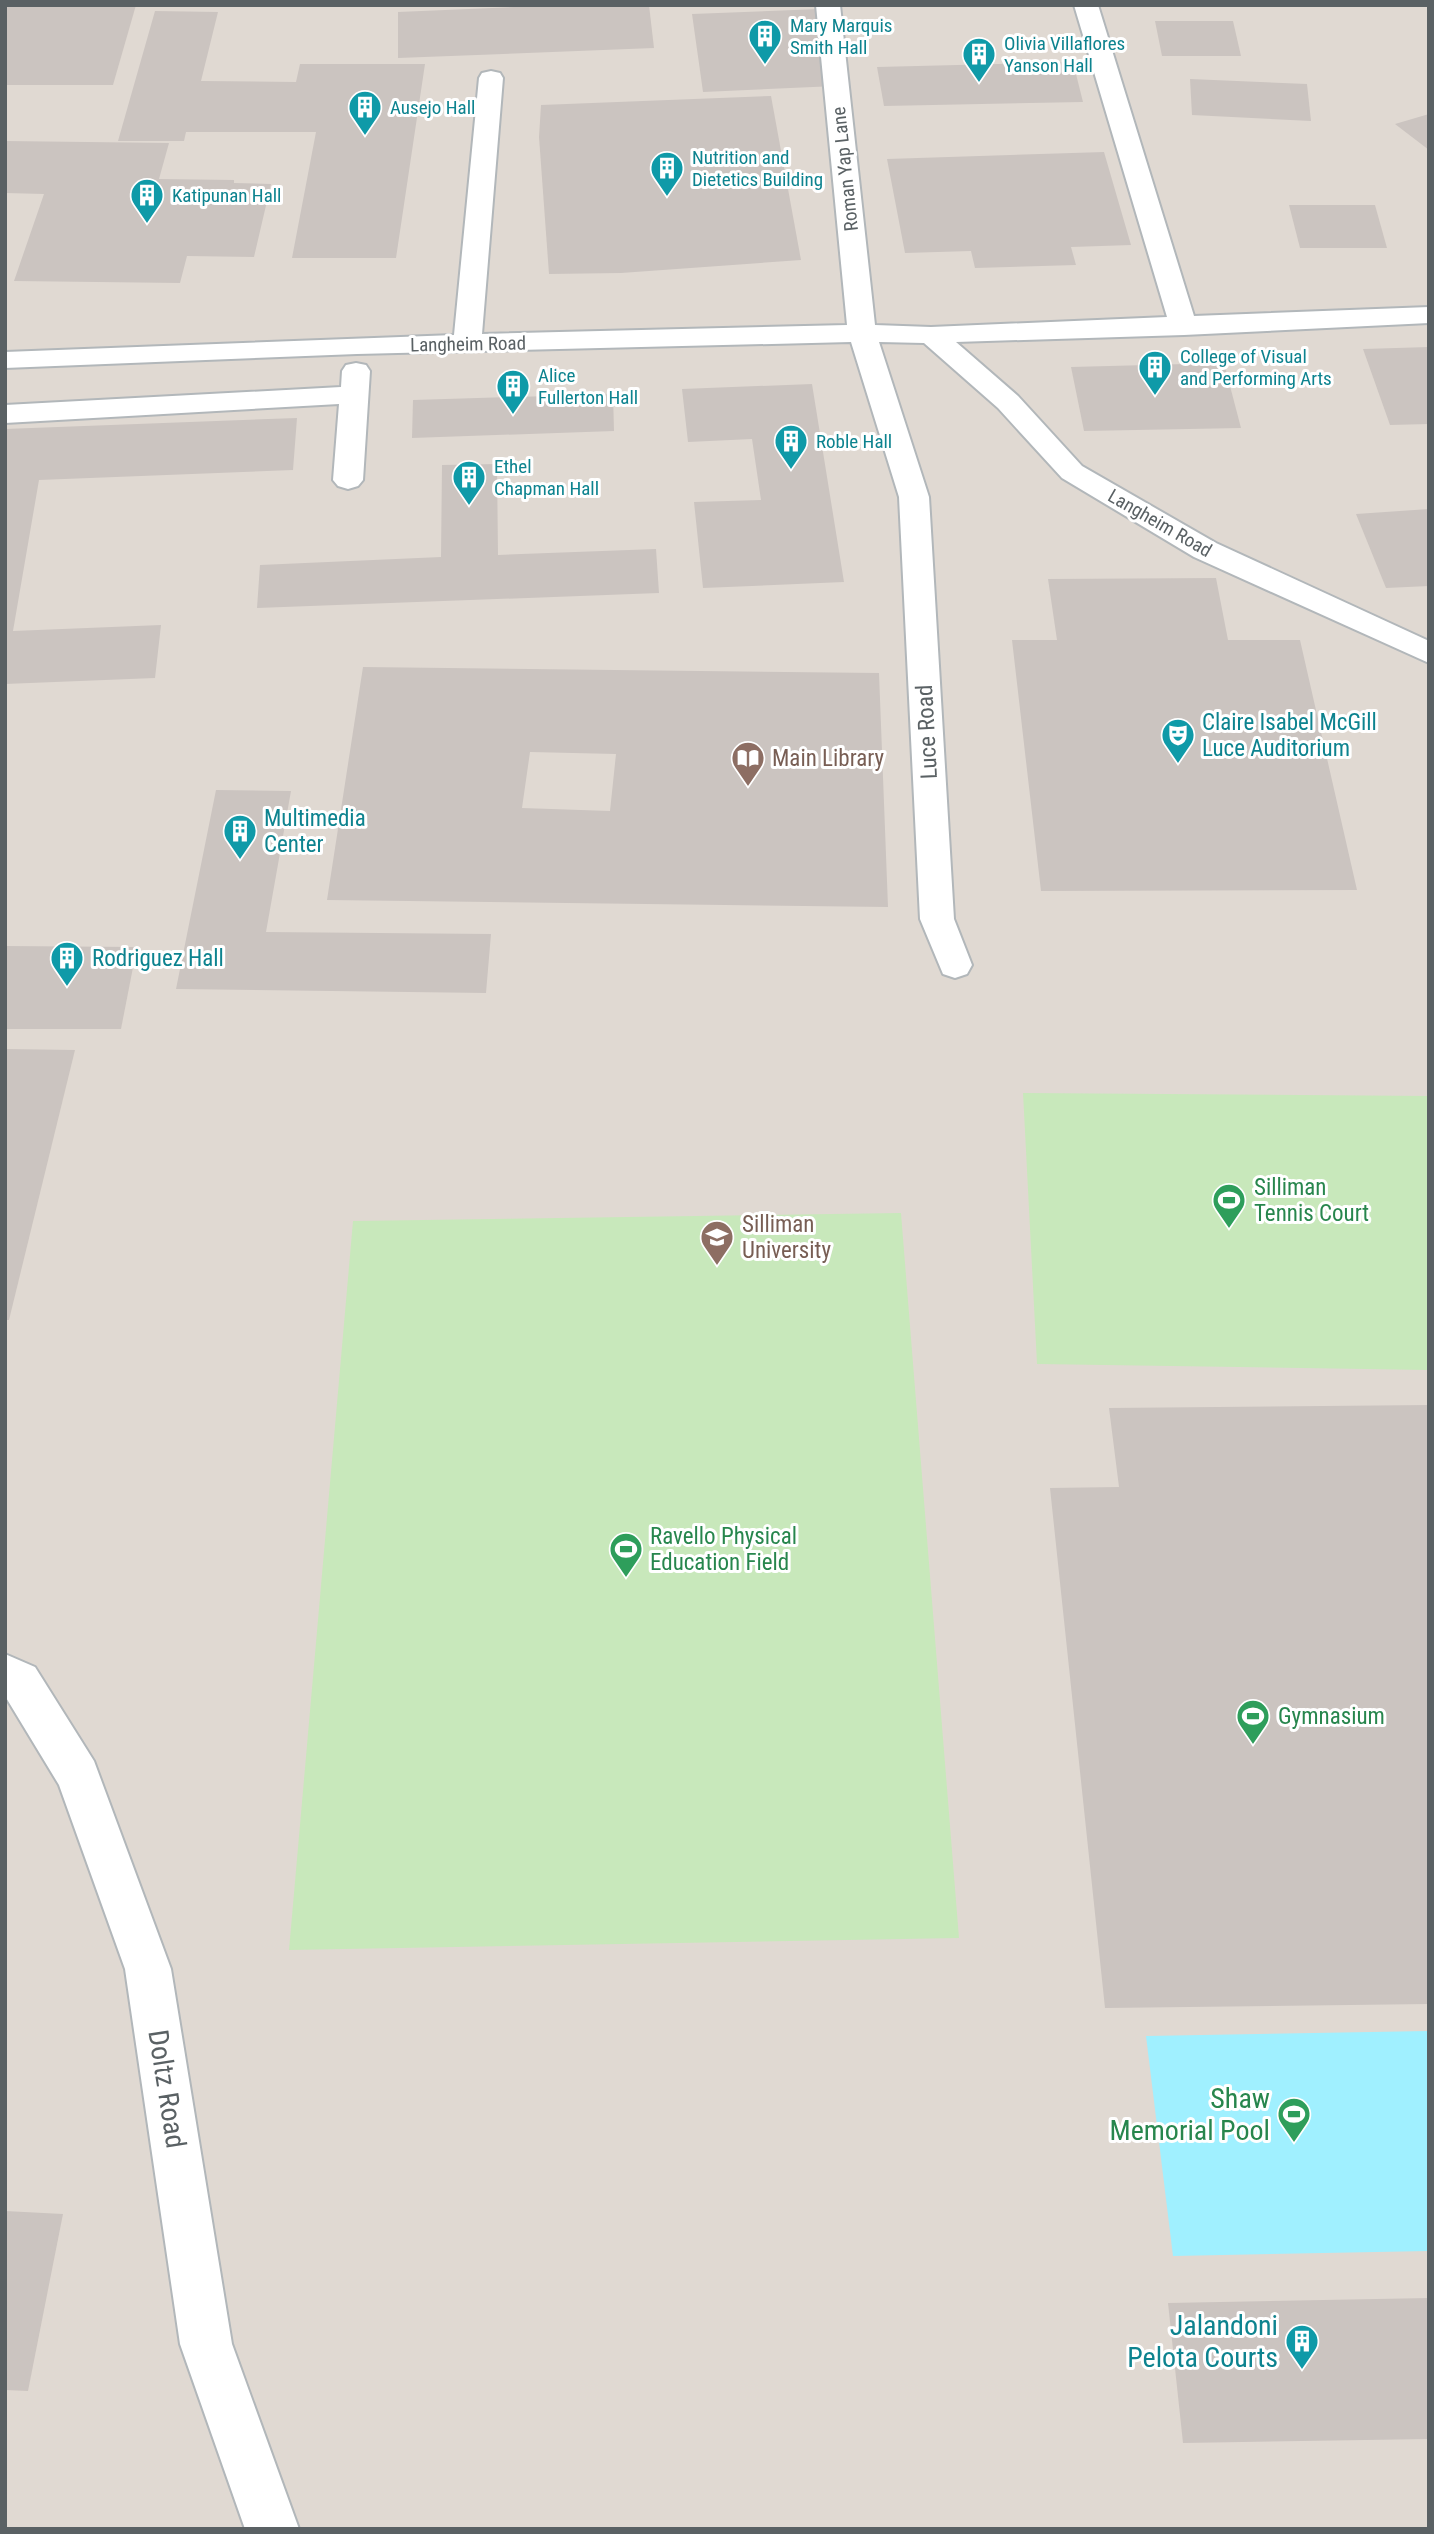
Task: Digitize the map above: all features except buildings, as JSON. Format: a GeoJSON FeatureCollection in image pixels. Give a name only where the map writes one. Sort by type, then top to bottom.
{"type":"FeatureCollection","features":[{"type":"Feature","properties":{"kind":"street","name":"Roman Yap Lane"},"geometry":{"type":"LineString","coordinates":[[828,5],[862,333],[914,497]]}},
{"type":"Feature","properties":{"kind":"street"},"geometry":{"type":"LineString","coordinates":[[1086,5],[1184,327]]}},
{"type":"Feature","properties":{"kind":"street"},"geometry":{"type":"LineString","coordinates":[[467,345],[491,78]]}},
{"type":"Feature","properties":{"kind":"street","name":"Langheim Road"},"geometry":{"type":"LineString","coordinates":[[5,360],[357,346],[862,333],[931,335],[1184,327],[1429,315]]}},
{"type":"Feature","properties":{"kind":"street","name":"Langheim Road"},"geometry":{"type":"LineString","coordinates":[[931,335],[1008,402],[1072,472],[1205,550],[1429,653]]}},
{"type":"Feature","properties":{"kind":"street"},"geometry":{"type":"LineString","coordinates":[[348,480],[357,346]]}},
{"type":"Feature","properties":{"kind":"street"},"geometry":{"type":"LineString","coordinates":[[5,414],[354,395]]}},
{"type":"Feature","properties":{"kind":"street","name":"Luce Road"},"geometry":{"type":"LineString","coordinates":[[914,497],[937,919],[955,965]]}},
{"type":"Feature","properties":{"kind":"street","name":"Doltz Road"},"geometry":{"type":"LineString","coordinates":[[5,1674],[20,1681],[78,1776],[148,1969],[206,2344],[272,2529]]}},
{"type":"Feature","properties":{"kind":"shaded area","name":"Silliman University"},"geometry":{"type":"Polygon","coordinates":[[[5,5],[1429,5],[1429,2529],[5,2529],[5,5]]]}},
{"type":"Feature","properties":{"kind":"green space","name":"Silliman Tennis Court"},"geometry":{"type":"Polygon","coordinates":[[[1023,1093],[1429,1096],[1429,1370],[1037,1364],[1023,1093]]]}},
{"type":"Feature","properties":{"kind":"green space","name":"Ravello Physical Education Field"},"geometry":{"type":"Polygon","coordinates":[[[901,1213],[959,1938],[289,1950],[353,1221],[901,1213]]]}},
{"type":"Feature","properties":{"kind":"water","name":"Shaw Memorial Pool"},"geometry":{"type":"Polygon","coordinates":[[[1429,2031],[1429,2251],[1173,2256],[1146,2036],[1429,2031]]]}},
{"type":"Feature","properties":{"kind":"place","name":"Mary Marquis Smith Hall"},"geometry":{"type":"Point","coordinates":[765,66]}},
{"type":"Feature","properties":{"kind":"place","name":"Olivia Villaflores Yanson Hall"},"geometry":{"type":"Point","coordinates":[979,84]}},
{"type":"Feature","properties":{"kind":"place","name":"Ausejo Hall"},"geometry":{"type":"Point","coordinates":[365,137]}},
{"type":"Feature","properties":{"kind":"place","name":"Nutrition and Dietetics Building"},"geometry":{"type":"Point","coordinates":[667,198]}},
{"type":"Feature","properties":{"kind":"place","name":"Katipunan Hall"},"geometry":{"type":"Point","coordinates":[147,225]}},
{"type":"Feature","properties":{"kind":"place","name":"College of Visual and Performing Arts"},"geometry":{"type":"Point","coordinates":[1155,397]}},
{"type":"Feature","properties":{"kind":"place","name":"Alice Fullerton Hall"},"geometry":{"type":"Point","coordinates":[513,416]}},
{"type":"Feature","properties":{"kind":"place","name":"Roble Hall"},"geometry":{"type":"Point","coordinates":[791,471]}},
{"type":"Feature","properties":{"kind":"place","name":"Ethel Chapman Hall"},"geometry":{"type":"Point","coordinates":[469,507]}},
{"type":"Feature","properties":{"kind":"place","name":"Claire Isabel McGill Luce Auditorium"},"geometry":{"type":"Point","coordinates":[1178,765]}},
{"type":"Feature","properties":{"kind":"place","name":"Main Library"},"geometry":{"type":"Point","coordinates":[748,788]}},
{"type":"Feature","properties":{"kind":"place","name":"Multimedia Center"},"geometry":{"type":"Point","coordinates":[240,861]}},
{"type":"Feature","properties":{"kind":"place","name":"Rodriguez Hall"},"geometry":{"type":"Point","coordinates":[67,988]}},
{"type":"Feature","properties":{"kind":"place","name":"Silliman Tennis Court"},"geometry":{"type":"Point","coordinates":[1229,1230]}},
{"type":"Feature","properties":{"kind":"place","name":"Silliman University"},"geometry":{"type":"Point","coordinates":[717,1267]}},
{"type":"Feature","properties":{"kind":"place","name":"Ravello Physical Education Field"},"geometry":{"type":"Point","coordinates":[626,1579]}},
{"type":"Feature","properties":{"kind":"place","name":"Gymnasium"},"geometry":{"type":"Point","coordinates":[1253,1746]}},
{"type":"Feature","properties":{"kind":"place","name":"Shaw Memorial Pool"},"geometry":{"type":"Point","coordinates":[1294,2144]}},
{"type":"Feature","properties":{"kind":"place","name":"Jalandoni Pelota Courts"},"geometry":{"type":"Point","coordinates":[1302,2371]}}]}
